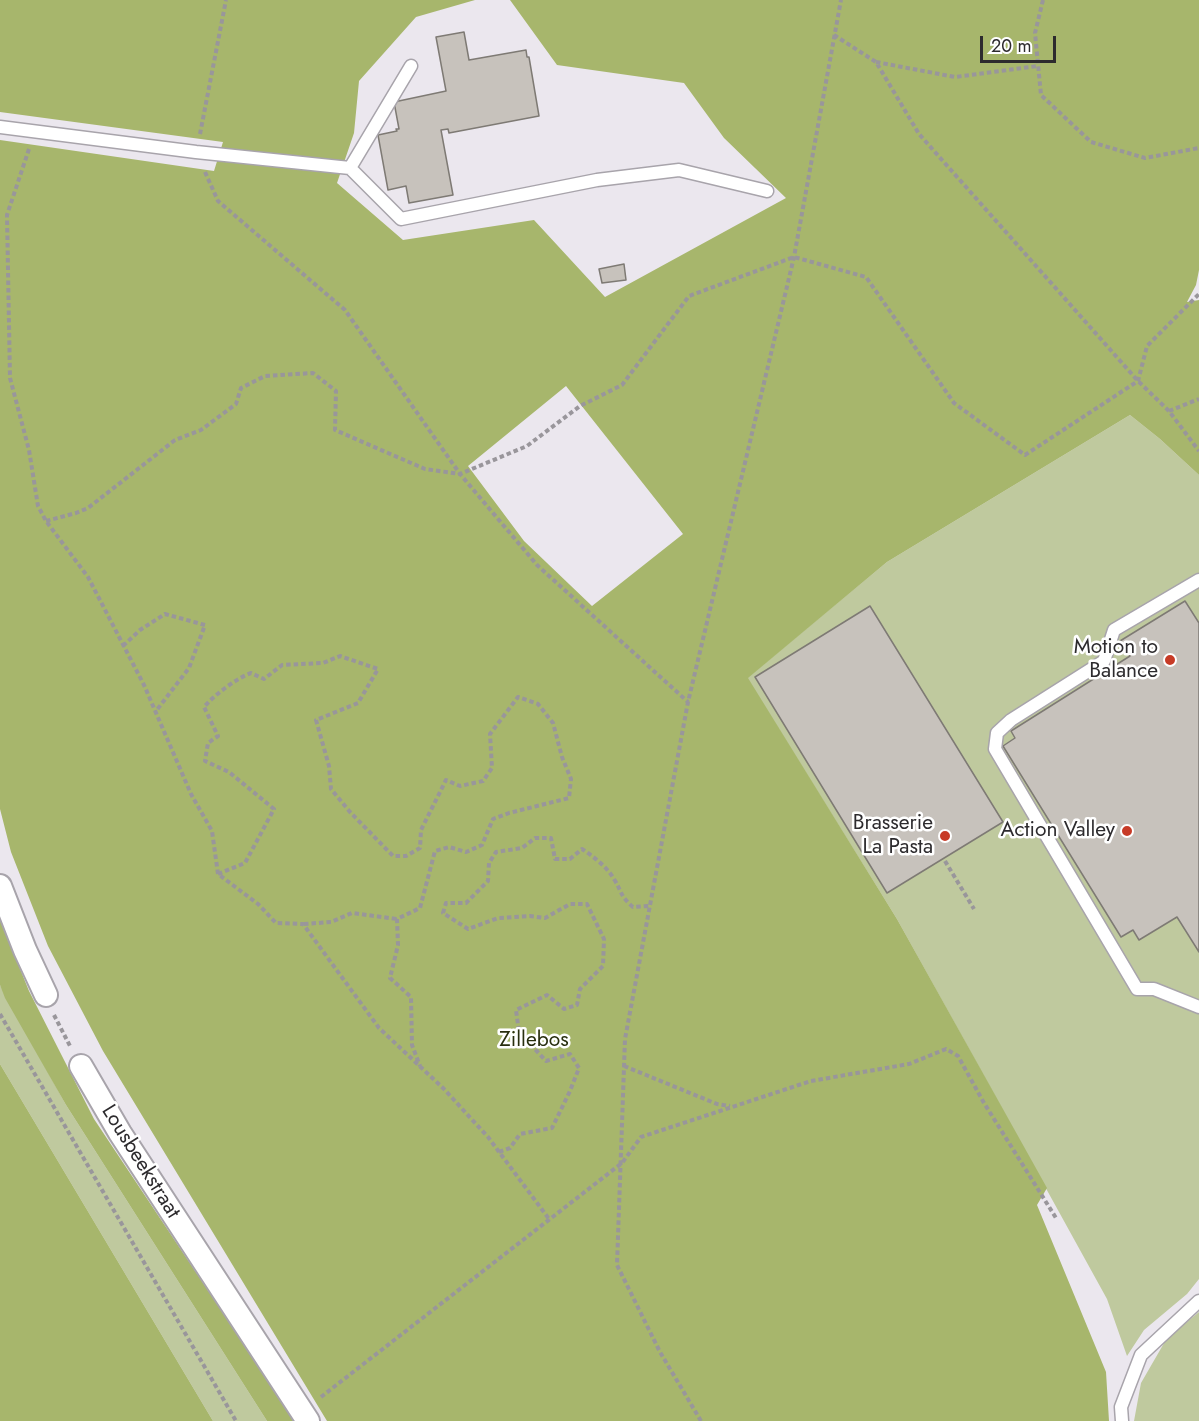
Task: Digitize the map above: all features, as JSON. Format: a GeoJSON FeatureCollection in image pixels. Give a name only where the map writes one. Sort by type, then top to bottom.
{"type":"FeatureCollection","features":[{"type":"Feature","properties":{"kind":"street"},"geometry":{"type":"LineString","coordinates":[[0,886],[25,950],[46,995]]}},
{"type":"Feature","properties":{"kind":"street","name":"Lousbeekstraat"},"geometry":{"type":"LineString","coordinates":[[81,1066],[120,1133],[305,1416]]}},
{"type":"Feature","properties":{"kind":"lane"},"geometry":{"type":"LineString","coordinates":[[350,168],[411,66]]}},
{"type":"Feature","properties":{"kind":"lane"},"geometry":{"type":"LineString","coordinates":[[0,127],[196,152],[350,168],[400,219],[597,180],[679,170],[767,191]]}},
{"type":"Feature","properties":{"kind":"lane"},"geometry":{"type":"LineString","coordinates":[[1199,580],[1114,630],[1104,661],[1011,720],[997,733],[995,749],[1137,989],[1154,989],[1199,1007]]}},
{"type":"Feature","properties":{"kind":"lane"},"geometry":{"type":"LineString","coordinates":[[1122,1421],[1121,1407],[1141,1355],[1199,1301]]}},
{"type":"Feature","properties":{"kind":"path"},"geometry":{"type":"LineString","coordinates":[[226,0],[196,152],[218,201],[345,310],[460,474],[537,565],[688,702]]}},
{"type":"Feature","properties":{"kind":"path"},"geometry":{"type":"LineString","coordinates":[[701,1421],[660,1352],[617,1265],[625,1039],[688,702],[794,257],[842,0]]}},
{"type":"Feature","properties":{"kind":"path"},"geometry":{"type":"LineString","coordinates":[[1043,0],[1035,33],[1041,95],[1090,142],[1144,158],[1199,148]]}},
{"type":"Feature","properties":{"kind":"path"},"geometry":{"type":"LineString","coordinates":[[834,35],[876,62],[956,76],[1038,66]]}},
{"type":"Feature","properties":{"kind":"path"},"geometry":{"type":"LineString","coordinates":[[876,62],[919,134],[1138,381],[1169,411],[1199,451]]}},
{"type":"Feature","properties":{"kind":"path"},"geometry":{"type":"LineString","coordinates":[[35,131],[7,215],[10,378],[29,450],[38,506],[45,520],[88,577],[156,711],[191,794],[212,831],[219,874],[258,904],[276,924],[332,922],[352,914],[397,919],[420,908],[435,851],[449,848],[466,852],[482,845],[493,819],[569,798],[572,779],[562,757],[553,723],[538,704],[518,697],[489,734],[492,768],[483,781],[460,786],[446,780],[421,830],[420,848],[406,856],[393,856],[331,789],[329,766],[316,720],[358,703],[378,669],[340,656],[322,663],[282,665],[264,679],[251,673],[240,677],[227,689],[212,697],[204,708],[218,736],[208,743],[205,760],[229,772],[274,809],[245,863],[219,874]]}},
{"type":"Feature","properties":{"kind":"path"},"geometry":{"type":"LineString","coordinates":[[45,520],[88,508],[175,440],[201,430],[236,404],[241,388],[265,376],[313,373],[336,391],[335,430],[425,469],[460,474],[527,446],[580,406],[622,385],[689,296],[794,257],[866,277],[954,403],[1025,455],[1138,381],[1147,346],[1199,294]]}},
{"type":"Feature","properties":{"kind":"path"},"geometry":{"type":"LineString","coordinates":[[1169,411],[1199,399]]}},
{"type":"Feature","properties":{"kind":"path"},"geometry":{"type":"LineString","coordinates":[[123,646],[140,630],[165,615],[205,625],[189,668],[156,711]]}},
{"type":"Feature","properties":{"kind":"path"},"geometry":{"type":"LineString","coordinates":[[499,1152],[510,1148],[520,1134],[552,1128],[579,1068],[570,1054],[546,1061],[519,1032],[516,1010],[547,995],[564,1009],[577,1005],[580,989],[603,966],[604,939],[587,904],[570,904],[545,918],[530,915],[498,918],[468,929],[443,913],[446,903],[466,903],[488,881],[489,863],[496,852],[522,848],[535,838],[551,838],[555,859],[570,859],[582,849],[593,855],[613,877],[622,898],[633,907],[650,906]]}},
{"type":"Feature","properties":{"kind":"path"},"geometry":{"type":"LineString","coordinates":[[945,861],[974,909]]}},
{"type":"Feature","properties":{"kind":"path"},"geometry":{"type":"LineString","coordinates":[[397,919],[398,945],[390,978],[411,997],[412,1045],[420,1066]]}},
{"type":"Feature","properties":{"kind":"path"},"geometry":{"type":"LineString","coordinates":[[303,924],[379,1028],[443,1088],[499,1152],[549,1219]]}},
{"type":"Feature","properties":{"kind":"path"},"geometry":{"type":"LineString","coordinates":[[46,995],[61,1030],[81,1066]]}},
{"type":"Feature","properties":{"kind":"path"},"geometry":{"type":"LineString","coordinates":[[0,1014],[236,1421]]}},
{"type":"Feature","properties":{"kind":"path"},"geometry":{"type":"LineString","coordinates":[[305,1416],[621,1163],[641,1137],[811,1081],[909,1064],[946,1049],[958,1056],[984,1103],[1056,1218]]}},
{"type":"Feature","properties":{"kind":"path"},"geometry":{"type":"LineString","coordinates":[[624,1066],[717,1104],[734,1106]]}},
{"type":"Feature","properties":{"kind":"green space","name":"Zillebos"},"geometry":{"type":"Polygon","coordinates":[[[0,0],[475,0],[416,17],[359,81],[354,133],[337,183],[403,240],[534,220],[605,297],[786,198],[724,138],[684,83],[557,65],[510,0],[1199,0],[1199,270],[1196,285],[1187,302],[1199,300],[1199,475],[1130,415],[887,562],[748,678],[897,919],[1047,1188],[1037,1205],[1106,1372],[1109,1421],[327,1421],[103,1051],[48,946],[11,852],[0,809],[0,140],[214,171],[223,142],[0,112],[0,0]],[[566,386],[468,466],[524,541],[592,606],[683,534],[566,386]]]}},
{"type":"Feature","properties":{"kind":"green space"},"geometry":{"type":"Polygon","coordinates":[[[1130,415],[1199,475],[1199,1279],[1187,1294],[1144,1330],[1127,1356],[1107,1299],[897,919],[747,678],[887,562],[1130,415]]]}},
{"type":"Feature","properties":{"kind":"green space"},"geometry":{"type":"Polygon","coordinates":[[[0,919],[29,991],[94,1119],[295,1421],[267,1421],[66,1105],[5,998],[0,985],[0,919]]]}},
{"type":"Feature","properties":{"kind":"green space"},"geometry":{"type":"Polygon","coordinates":[[[0,985],[66,1105],[267,1421],[213,1421],[0,1064],[0,985]]]}},
{"type":"Feature","properties":{"kind":"green space"},"geometry":{"type":"Polygon","coordinates":[[[0,1064],[213,1421],[0,1421],[0,1064]]]}},
{"type":"Feature","properties":{"kind":"green space"},"geometry":{"type":"Polygon","coordinates":[[[1199,1312],[1199,1421],[1134,1421],[1141,1383],[1167,1338],[1199,1312]]]}},
{"type":"Feature","properties":{"kind":"building"},"geometry":{"type":"Polygon","coordinates":[[[464,32],[469,60],[526,50],[539,116],[449,133],[448,129],[441,130],[453,195],[409,203],[406,186],[388,190],[378,135],[399,129],[394,102],[446,91],[436,37],[464,32]]]}},
{"type":"Feature","properties":{"kind":"building"},"geometry":{"type":"Polygon","coordinates":[[[624,264],[626,280],[602,283],[599,269],[624,264]]]}},
{"type":"Feature","properties":{"kind":"building","name":"Action Valley"},"geometry":{"type":"Polygon","coordinates":[[[1185,601],[1199,623],[1199,952],[1177,917],[1139,940],[1133,930],[1121,937],[1003,746],[1015,738],[1011,731],[1130,656],[1120,641],[1185,601]]]}},
{"type":"Feature","properties":{"kind":"building"},"geometry":{"type":"Polygon","coordinates":[[[870,606],[1003,822],[887,893],[755,677],[870,606]]]}},
{"type":"Feature","properties":{"kind":"place","name":"Motion to Balance"},"geometry":{"type":"Point","coordinates":[1170,660]}},
{"type":"Feature","properties":{"kind":"place","name":"Action Valley"},"geometry":{"type":"Point","coordinates":[1127,831]}},
{"type":"Feature","properties":{"kind":"place","name":"Brasserie La Pasta"},"geometry":{"type":"Point","coordinates":[945,836]}}]}
